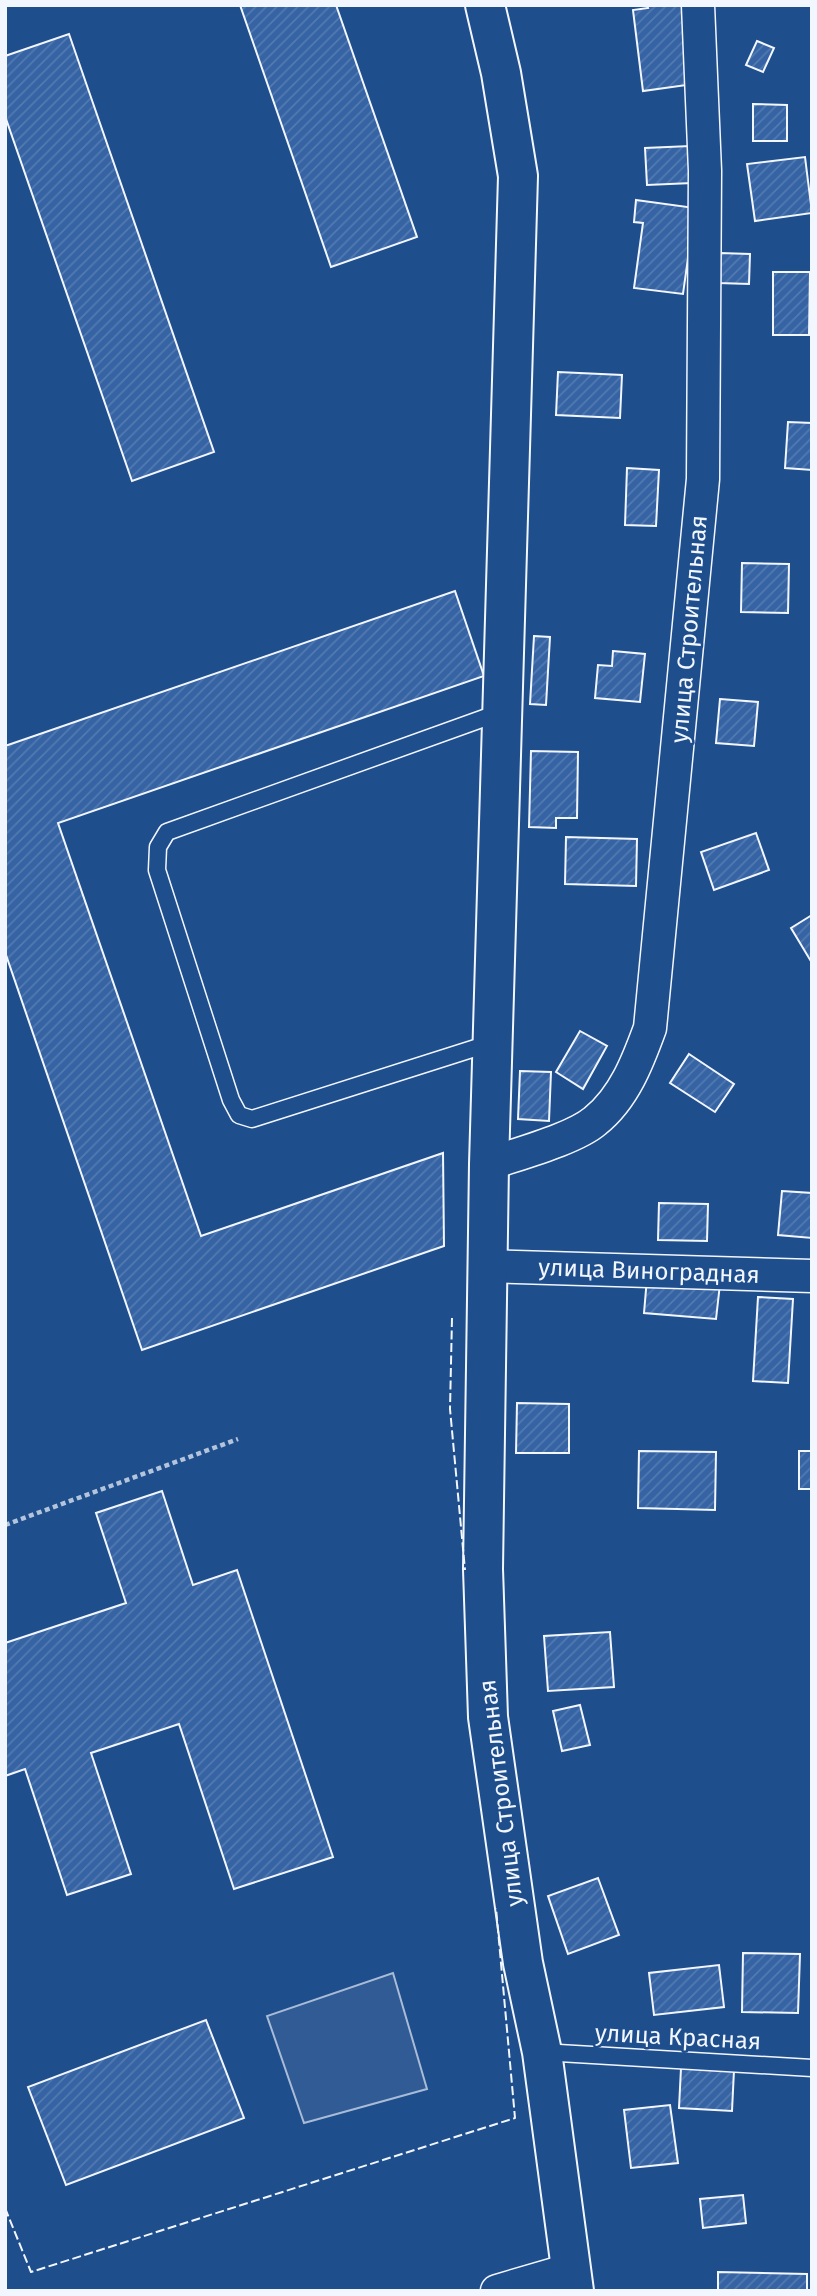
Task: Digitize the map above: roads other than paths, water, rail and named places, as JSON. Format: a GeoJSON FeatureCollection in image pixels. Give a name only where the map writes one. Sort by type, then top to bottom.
{"type":"FeatureCollection","features":[{"type":"Feature","properties":{"kind":"street","name":"улица Строительная"},"geometry":{"type":"LineString","coordinates":[[485,5],[501,73],[518,176],[487,1266],[483,1569],[488,1717],[523,1963],[542,2052],[573,2280]]}},
{"type":"Feature","properties":{"kind":"street","name":"улица Строительная"},"geometry":{"type":"LineString","coordinates":[[489,1164],[562,1139],[595,1122],[623,1089],[650,1028],[703,478],[705,171],[698,5]]}},
{"type":"Feature","properties":{"kind":"street","name":"улица Виноградная"},"geometry":{"type":"LineString","coordinates":[[487,1266],[812,1276]]}},
{"type":"Feature","properties":{"kind":"street"},"geometry":{"type":"LineString","coordinates":[[497,2291],[573,2280]]}},
{"type":"Feature","properties":{"kind":"lane"},"geometry":{"type":"LineString","coordinates":[[493,1042],[252,1119],[239,1115],[231,1100],[156,870],[158,847],[167,832],[503,711]]}},
{"type":"Feature","properties":{"kind":"lane","name":"улица Красная"},"geometry":{"type":"LineString","coordinates":[[542,2052],[812,2068]]}}]}
